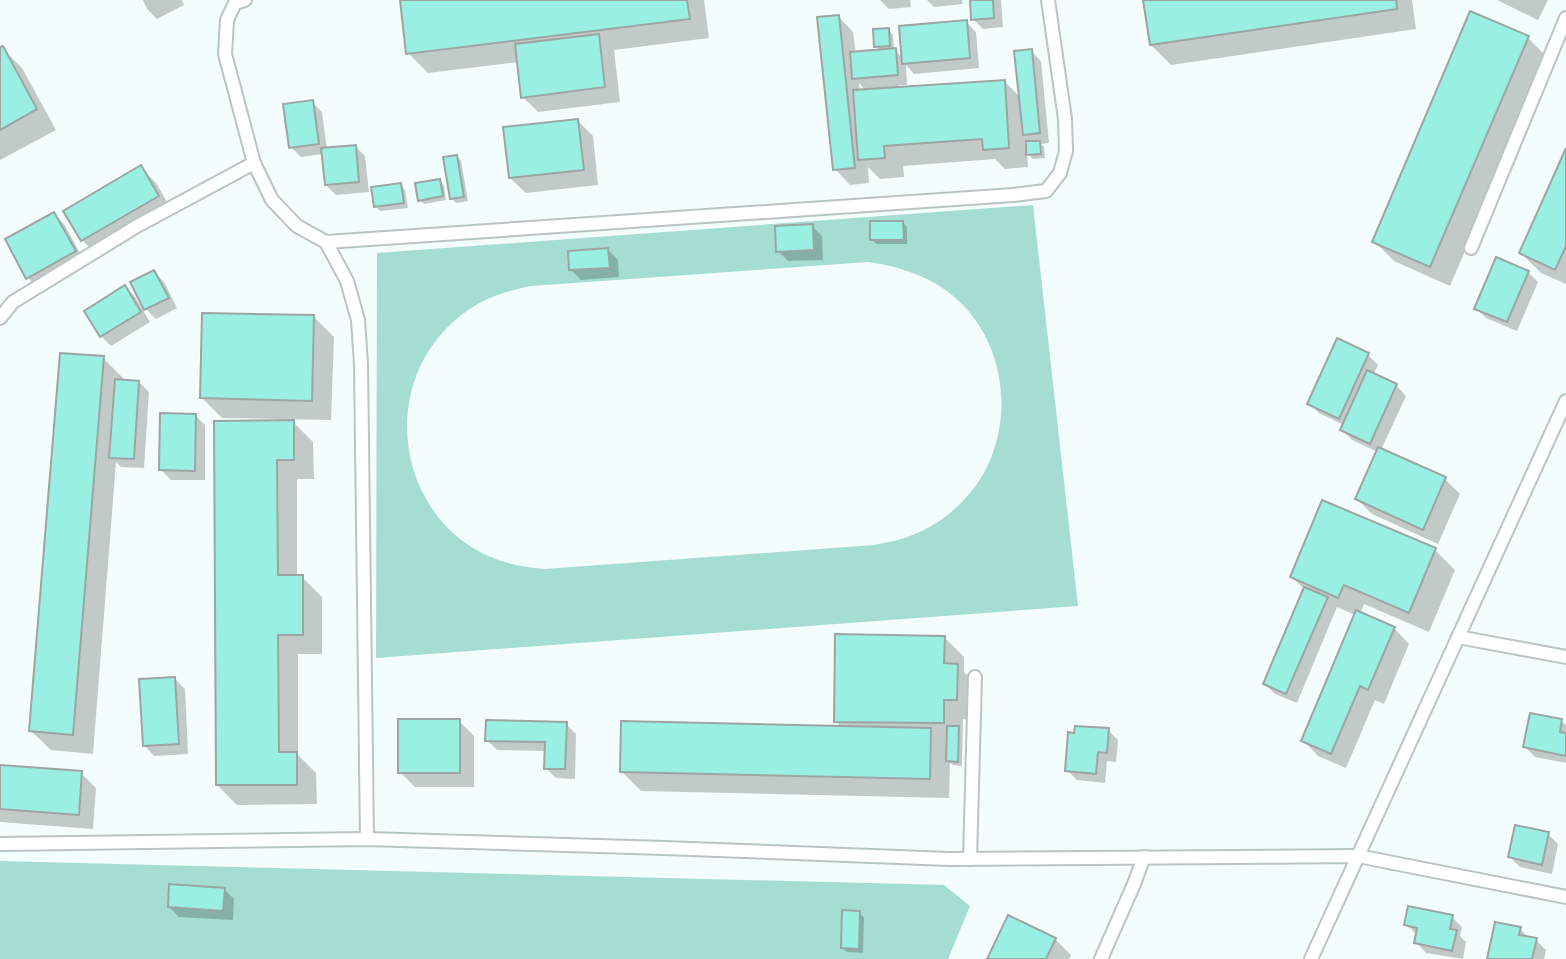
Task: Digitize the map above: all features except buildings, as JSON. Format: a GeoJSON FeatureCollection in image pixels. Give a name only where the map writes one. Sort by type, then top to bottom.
{"type":"FeatureCollection","features":[{"type":"Feature","properties":{"kind":"lane"},"geometry":{"type":"LineString","coordinates":[[245,0],[235,2],[227,20],[225,54],[254,163],[272,200],[297,226],[326,242],[1046,191],[1060,173],[1066,151],[1065,119],[1048,0]]}},
{"type":"Feature","properties":{"kind":"lane"},"geometry":{"type":"LineString","coordinates":[[1471,248],[1566,18]]}},
{"type":"Feature","properties":{"kind":"lane"},"geometry":{"type":"LineString","coordinates":[[0,318],[13,302],[137,226],[254,163]]}},
{"type":"Feature","properties":{"kind":"lane"},"geometry":{"type":"LineString","coordinates":[[326,242],[347,281],[358,320],[360,342],[367,839]]}},
{"type":"Feature","properties":{"kind":"lane"},"geometry":{"type":"LineString","coordinates":[[1311,959],[1562,417],[1566,401]]}},
{"type":"Feature","properties":{"kind":"lane"},"geometry":{"type":"LineString","coordinates":[[1458,637],[1566,656]]}},
{"type":"Feature","properties":{"kind":"lane"},"geometry":{"type":"LineString","coordinates":[[970,859],[975,677]]}},
{"type":"Feature","properties":{"kind":"lane"},"geometry":{"type":"LineString","coordinates":[[0,844],[367,839],[970,859],[1358,856],[1566,897]]}},
{"type":"Feature","properties":{"kind":"lane"},"geometry":{"type":"LineString","coordinates":[[1101,959],[1144,857]]}},
{"type":"Feature","properties":{"kind":"green space"},"geometry":{"type":"Polygon","coordinates":[[[1033,205],[1078,606],[376,658],[377,253],[1033,205]],[[868,262],[531,286],[500,294],[479,304],[458,318],[439,336],[419,369],[411,394],[407,421],[409,447],[414,473],[425,497],[440,519],[459,538],[482,553],[512,564],[544,569],[874,545],[905,538],[924,530],[949,514],[964,500],[990,461],[998,435],[1000,382],[994,356],[983,331],[967,310],[947,291],[929,280],[899,268],[868,262]]]}},
{"type":"Feature","properties":{"kind":"green space"},"geometry":{"type":"Polygon","coordinates":[[[0,861],[944,885],[970,906],[948,959],[0,959],[0,861]]]}}]}
